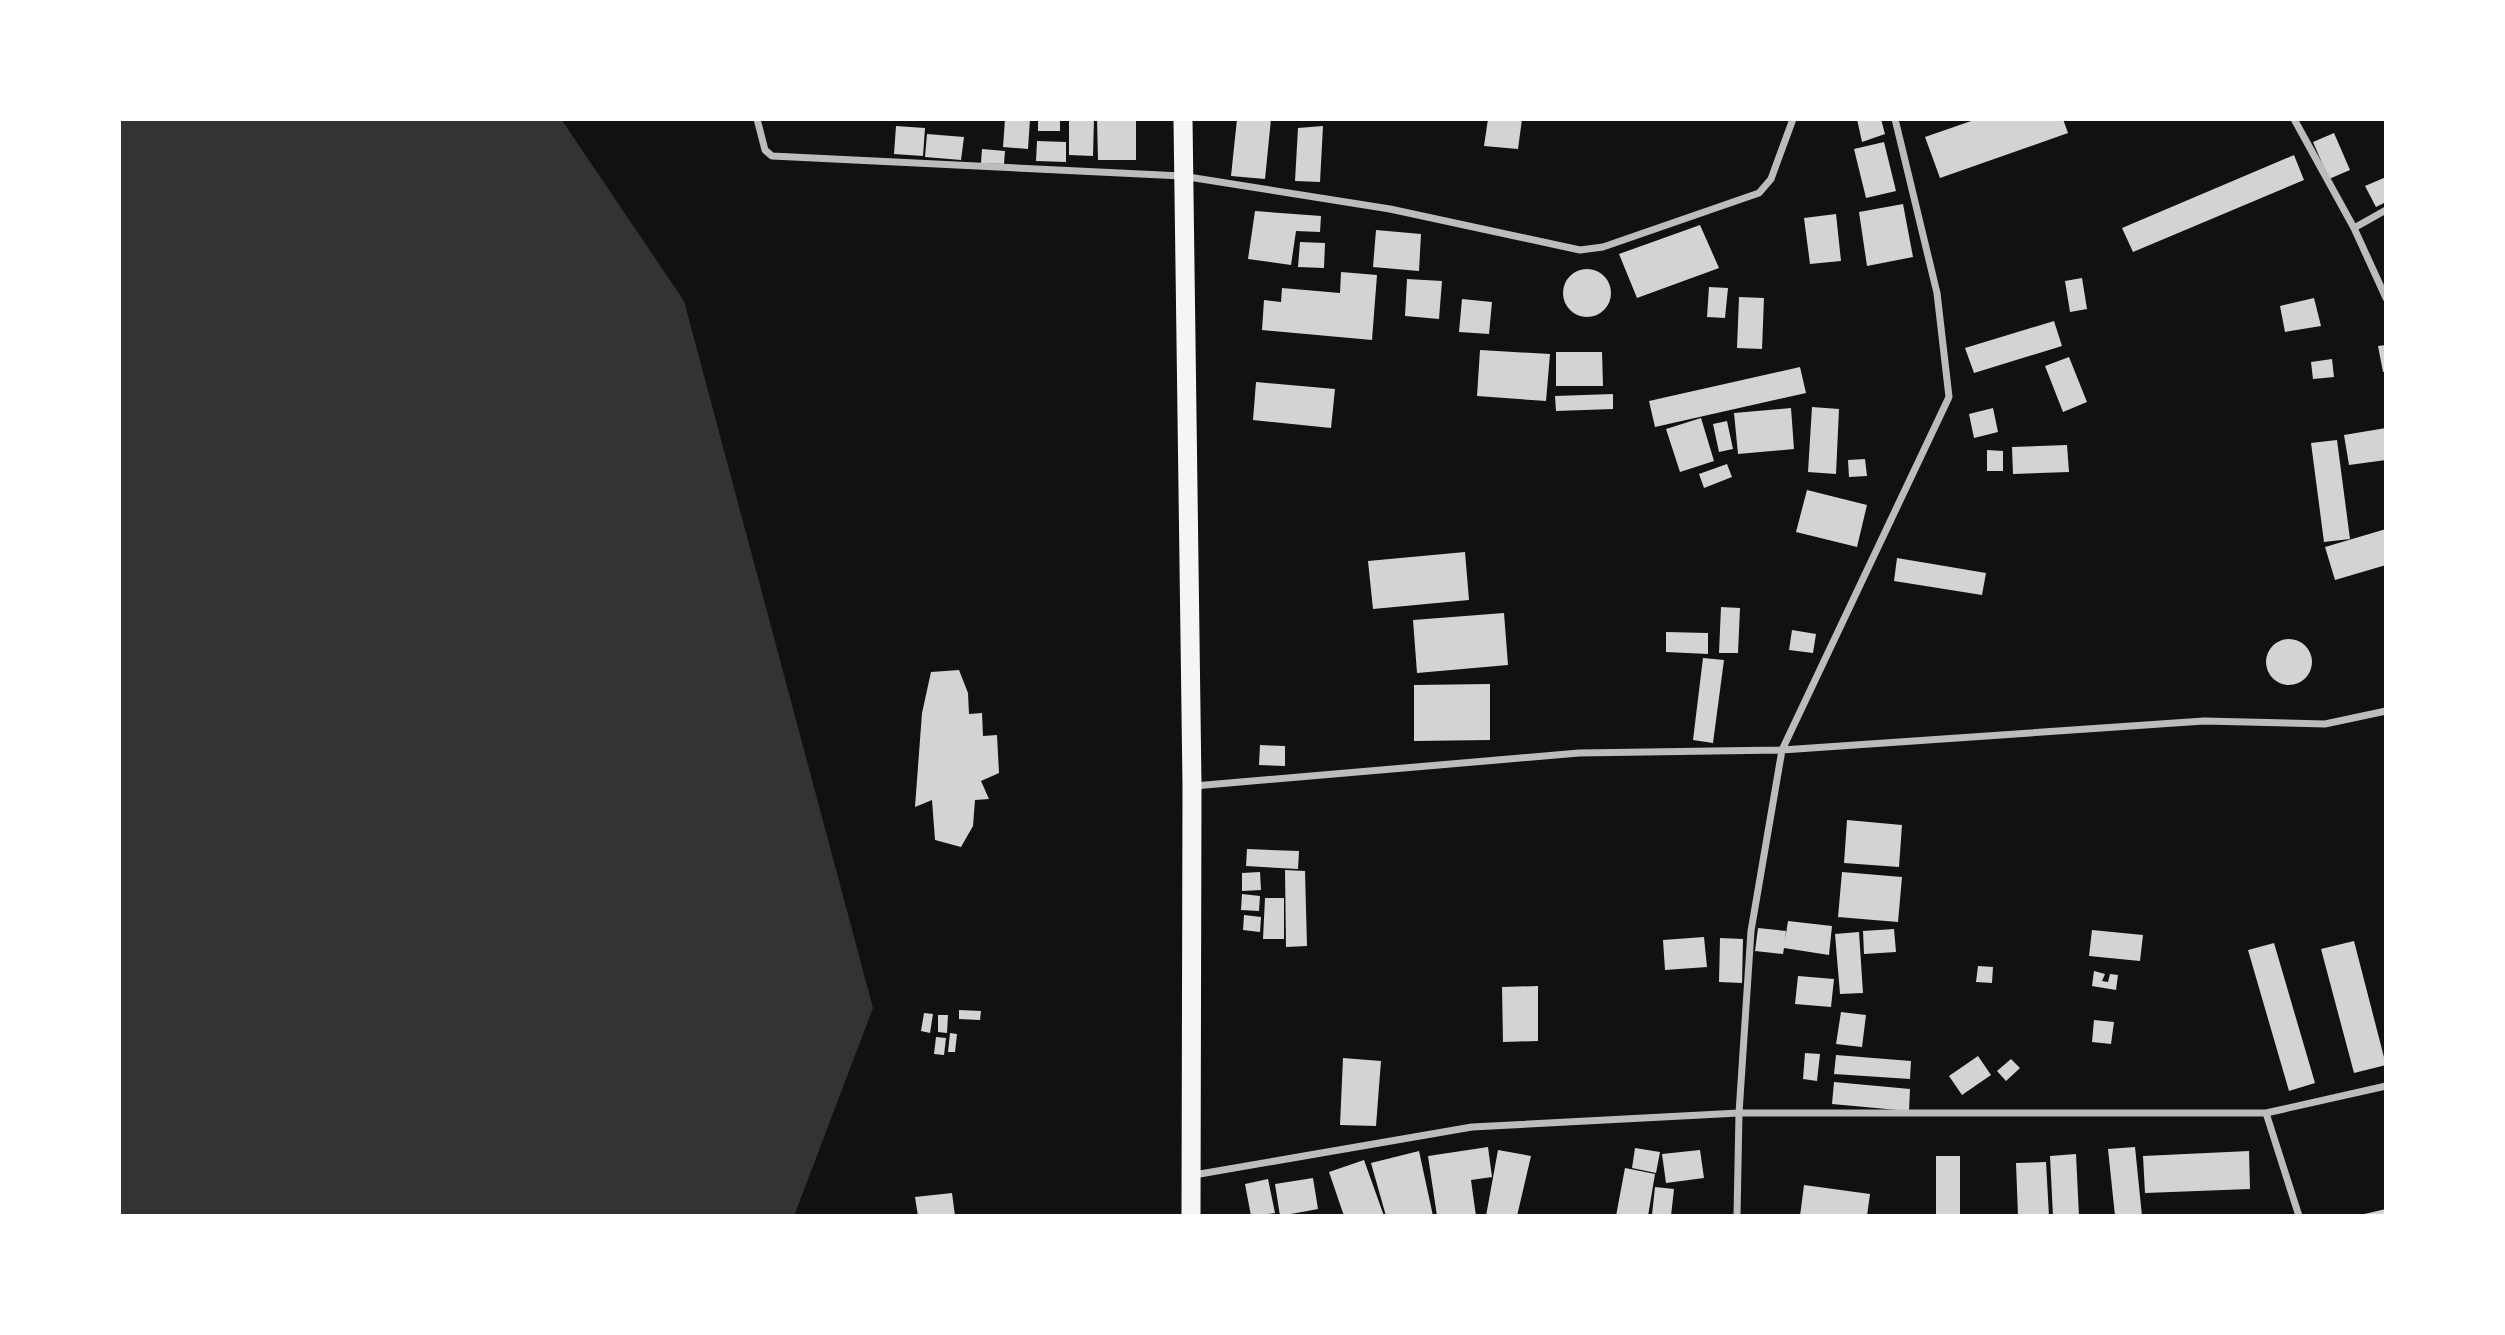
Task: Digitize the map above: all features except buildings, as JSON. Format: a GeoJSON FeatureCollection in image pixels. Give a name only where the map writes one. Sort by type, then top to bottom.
{"type":"FeatureCollection","features":[{"type":"Feature","properties":{"kind":"highway"},"geometry":{"type":"LineString","coordinates":[[1183,119],[1192,786],[1191,1216]]}},
{"type":"Feature","properties":{"kind":"street"},"geometry":{"type":"LineString","coordinates":[[757,119],[765,150],[772,156],[1182,176],[1390,209],[1580,250],[1592,250],[1759,193],[1771,179],[1793,119]]}},
{"type":"Feature","properties":{"kind":"street"},"geometry":{"type":"LineString","coordinates":[[1737,1216],[1739,1112],[1752,931],[1782,750],[1949,397],[1937,293],[1895,119]]}},
{"type":"Feature","properties":{"kind":"street"},"geometry":{"type":"LineString","coordinates":[[2294,119],[2354,228],[2386,298]]}},
{"type":"Feature","properties":{"kind":"street"},"geometry":{"type":"LineString","coordinates":[[2354,228],[2386,210]]}},
{"type":"Feature","properties":{"kind":"street"},"geometry":{"type":"LineString","coordinates":[[1192,786],[1579,753],[1782,750],[2161,723],[2325,724],[2386,711]]}},
{"type":"Feature","properties":{"kind":"street"},"geometry":{"type":"LineString","coordinates":[[1189,1176],[1472,1127],[1739,1112],[2266,1113],[2386,1086]]}},
{"type":"Feature","properties":{"kind":"street"},"geometry":{"type":"LineString","coordinates":[[2266,1113],[2299,1216]]}},
{"type":"Feature","properties":{"kind":"shaded area"},"geometry":{"type":"Polygon","coordinates":[[[119,119],[561,119],[684,301],[873,1008],[794,1216],[119,1216],[119,119]]]}}]}
